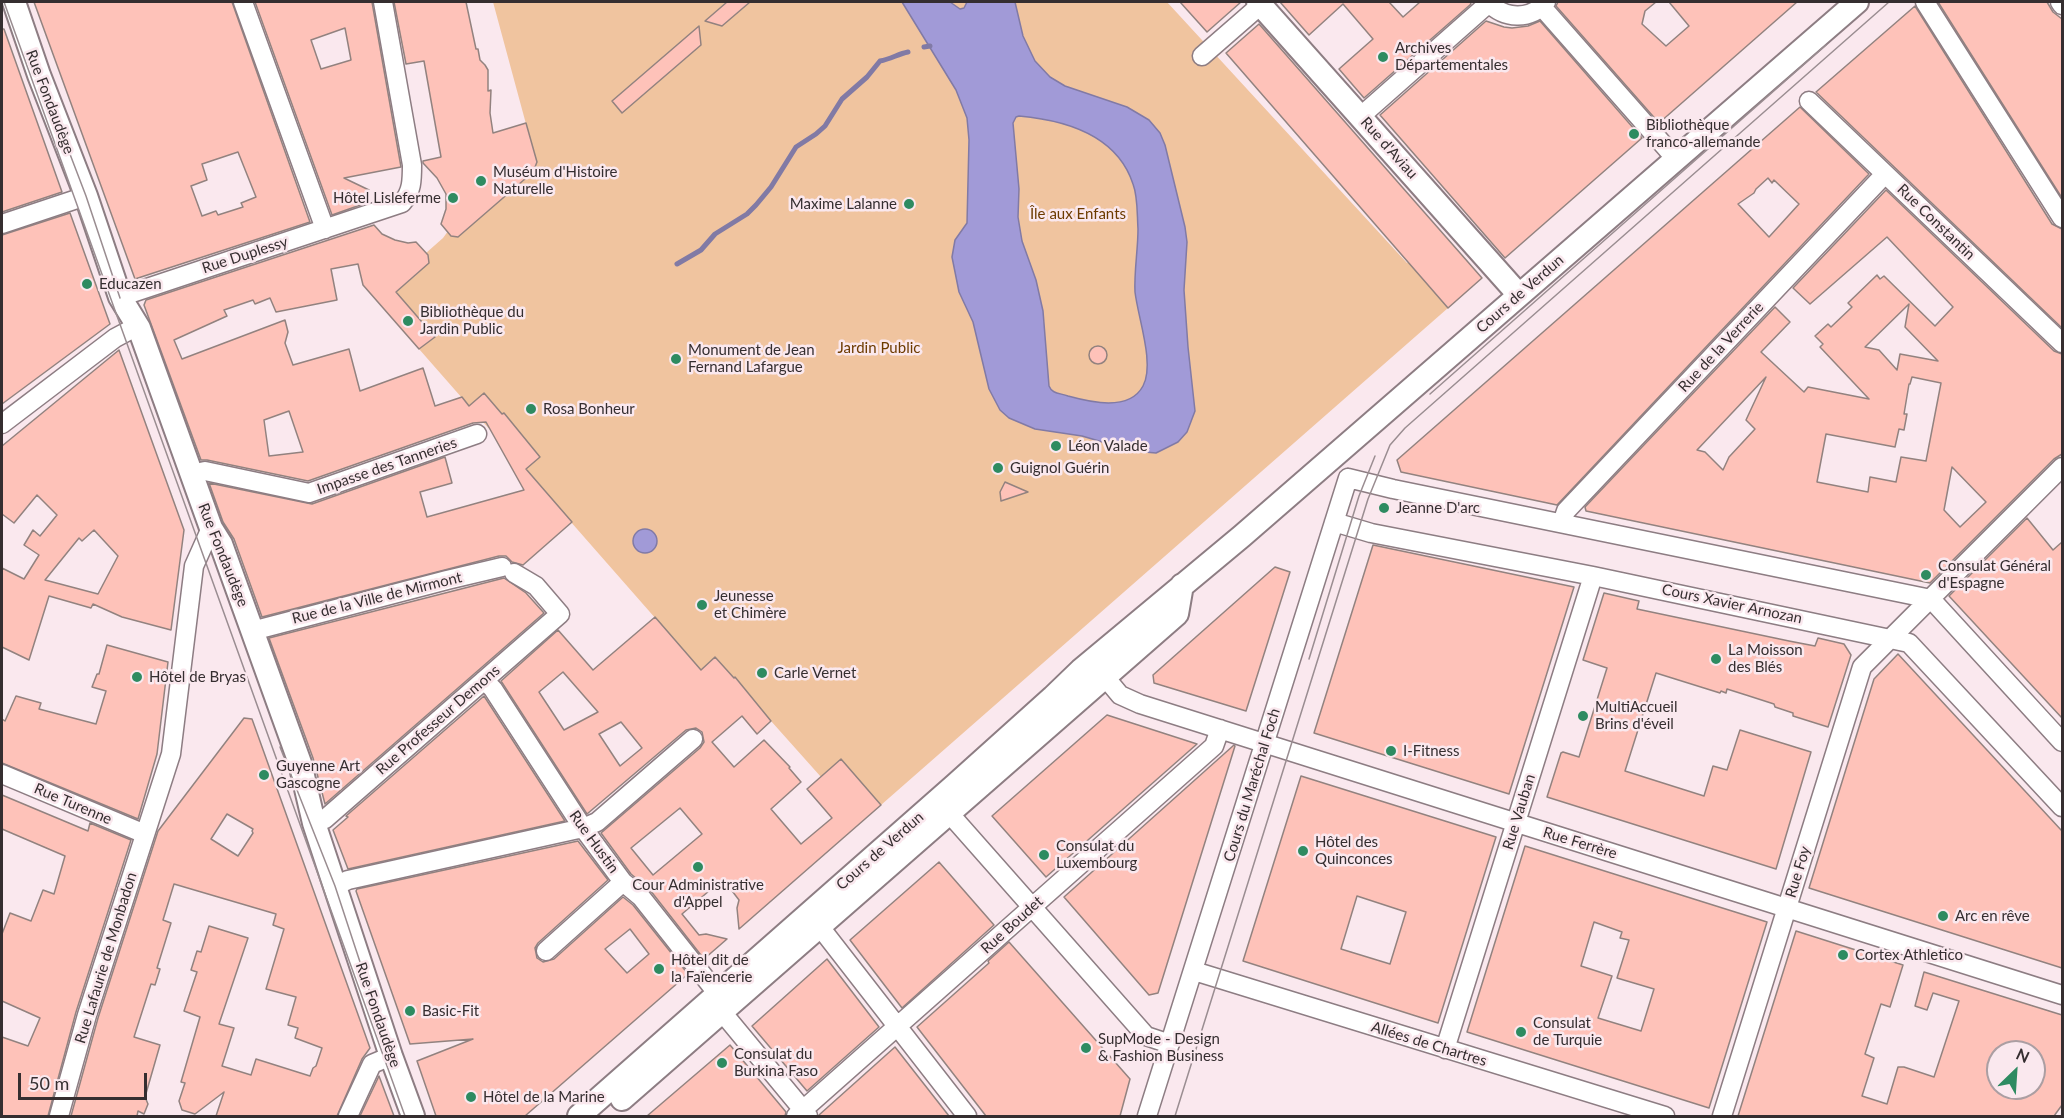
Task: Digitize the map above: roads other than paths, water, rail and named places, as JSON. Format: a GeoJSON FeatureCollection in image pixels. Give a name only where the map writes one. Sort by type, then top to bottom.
{"type":"FeatureCollection","features":[{"type":"Feature","properties":{"kind":"main road","name":"Rue Fondaudège"},"geometry":{"type":"LineString","coordinates":[[14,2],[39,75],[86,196],[120,297],[139,328],[211,528],[221,544],[300,763],[314,822],[413,1116]]}},
{"type":"Feature","properties":{"kind":"main road","name":"Rue d'Aviau"},"geometry":{"type":"LineString","coordinates":[[1261,2],[1519,295]]}},
{"type":"Feature","properties":{"kind":"main road","name":"Cours de Verdun"},"geometry":{"type":"LineString","coordinates":[[579,1116],[719,1003],[820,927],[1081,670],[1330,459],[1857,2]]}},
{"type":"Feature","properties":{"kind":"main road","name":"Cours de Verdun"},"geometry":{"type":"LineString","coordinates":[[601,1116],[719,1003],[943,807],[1105,677],[1177,614],[1182,585]]}},
{"type":"Feature","properties":{"kind":"street"},"geometry":{"type":"LineString","coordinates":[[243,2],[325,229]]}},
{"type":"Feature","properties":{"kind":"street","name":"Rue Duplessy"},"geometry":{"type":"LineString","coordinates":[[120,297],[402,203],[408,196],[412,181],[412,165],[383,2]]}},
{"type":"Feature","properties":{"kind":"street"},"geometry":{"type":"LineString","coordinates":[[1202,56],[1261,2]]}},
{"type":"Feature","properties":{"kind":"street"},"geometry":{"type":"LineString","coordinates":[[1361,116],[1488,2],[1498,11],[1520,16],[1532,13],[1544,4],[1676,159]]}},
{"type":"Feature","properties":{"kind":"street"},"geometry":{"type":"LineString","coordinates":[[1925,2],[2062,218]]}},
{"type":"Feature","properties":{"kind":"street","name":"Rue Constantin"},"geometry":{"type":"LineString","coordinates":[[1809,101],[2062,343]]}},
{"type":"Feature","properties":{"kind":"street","name":"Rue de la Verrerie"},"geometry":{"type":"LineString","coordinates":[[1562,523],[1566,512],[1885,174]]}},
{"type":"Feature","properties":{"kind":"street"},"geometry":{"type":"LineString","coordinates":[[2,224],[86,196]]}},
{"type":"Feature","properties":{"kind":"street"},"geometry":{"type":"LineString","coordinates":[[2,424],[116,338],[139,328]]}},
{"type":"Feature","properties":{"kind":"street","name":"Impasse des Tanneries"},"geometry":{"type":"LineString","coordinates":[[191,474],[205,471],[309,493],[477,434]]}},
{"type":"Feature","properties":{"kind":"street"},"geometry":{"type":"LineString","coordinates":[[1330,459],[1348,478],[1394,489],[1931,599],[2062,741]]}},
{"type":"Feature","properties":{"kind":"street","name":"Rue Foy"},"geometry":{"type":"LineString","coordinates":[[1722,1116],[1862,667],[2062,467]]}},
{"type":"Feature","properties":{"kind":"street","name":"Cours du Maréchal Foch"},"geometry":{"type":"LineString","coordinates":[[1147,1116],[1348,478]]}},
{"type":"Feature","properties":{"kind":"street","name":"Cours Xavier Arnozan"},"geometry":{"type":"LineString","coordinates":[[1334,522],[1371,533],[1593,576],[1909,642],[2062,807]]}},
{"type":"Feature","properties":{"kind":"street","name":"Rue Lafaurie de Monbadon"},"geometry":{"type":"LineString","coordinates":[[59,1116],[87,1015],[171,754],[194,566],[211,528]]}},
{"type":"Feature","properties":{"kind":"street","name":"Rue de la Ville de Mirmont"},"geometry":{"type":"LineString","coordinates":[[252,631],[436,582],[508,570],[536,586],[560,614]]}},
{"type":"Feature","properties":{"kind":"street","name":"Rue Vauban"},"geometry":{"type":"LineString","coordinates":[[1445,1049],[1593,576]]}},
{"type":"Feature","properties":{"kind":"street","name":"Rue Professeur Demons"},"geometry":{"type":"LineString","coordinates":[[314,822],[325,819],[560,614]]}},
{"type":"Feature","properties":{"kind":"street"},"geometry":{"type":"LineString","coordinates":[[1105,677],[1104,672],[1108,663],[1138,622]]}},
{"type":"Feature","properties":{"kind":"street","name":"Rue Ferrère"},"geometry":{"type":"LineString","coordinates":[[1105,677],[1120,695],[1220,729],[2062,995]]}},
{"type":"Feature","properties":{"kind":"street","name":"Rue Hustin"},"geometry":{"type":"LineString","coordinates":[[484,680],[493,689],[583,828],[623,882],[641,897],[802,1114]]}},
{"type":"Feature","properties":{"kind":"street","name":"Rue Boudet"},"geometry":{"type":"LineString","coordinates":[[802,1114],[1214,746],[1220,729]]}},
{"type":"Feature","properties":{"kind":"street"},"geometry":{"type":"LineString","coordinates":[[335,886],[348,880],[583,828],[597,822],[693,739]]}},
{"type":"Feature","properties":{"kind":"street","name":"Rue Turenne"},"geometry":{"type":"LineString","coordinates":[[2,774],[145,834]]}},
{"type":"Feature","properties":{"kind":"street"},"geometry":{"type":"LineString","coordinates":[[943,807],[1146,1036],[1170,1044]]}},
{"type":"Feature","properties":{"kind":"street"},"geometry":{"type":"LineString","coordinates":[[546,951],[623,882]]}},
{"type":"Feature","properties":{"kind":"street"},"geometry":{"type":"LineString","coordinates":[[820,927],[967,1116]]}},
{"type":"Feature","properties":{"kind":"street","name":"Allées de Chartres"},"geometry":{"type":"LineString","coordinates":[[1194,971],[1665,1116]]}},
{"type":"Feature","properties":{"kind":"street"},"geometry":{"type":"LineString","coordinates":[[348,1116],[372,1064],[391,1056]]}},
{"type":"Feature","properties":{"kind":"waterway"},"geometry":{"type":"LineString","coordinates":[[924,47],[930,46]]}},
{"type":"Feature","properties":{"kind":"waterway"},"geometry":{"type":"LineString","coordinates":[[677,264],[701,250],[715,234],[747,214],[771,187],[796,147],[825,126],[842,99],[867,77],[880,61],[908,52]]}},
{"type":"Feature","properties":{"kind":"tram line"},"geometry":{"type":"LineString","coordinates":[[4,2],[405,1116]]}},
{"type":"Feature","properties":{"kind":"tram line"},"geometry":{"type":"LineString","coordinates":[[1175,1116],[1368,499],[1390,445],[1405,428],[1889,2]]}},
{"type":"Feature","properties":{"kind":"tram line"},"geometry":{"type":"LineString","coordinates":[[1430,394],[1826,45]]}},
{"type":"Feature","properties":{"kind":"tram line"},"geometry":{"type":"LineString","coordinates":[[42,81],[86,196],[120,298]]}},
{"type":"Feature","properties":{"kind":"tram line"},"geometry":{"type":"LineString","coordinates":[[1309,659],[1359,496],[1375,456]]}},
{"type":"Feature","properties":{"kind":"tram line"},"geometry":{"type":"LineString","coordinates":[[280,747],[335,886],[385,1038]]}},
{"type":"Feature","properties":{"kind":"place","name":"Archives Départementales"},"geometry":{"type":"Point","coordinates":[1383,57]}},
{"type":"Feature","properties":{"kind":"place","name":"Bibliothèque franco-allemande"},"geometry":{"type":"Point","coordinates":[1634,134]}},
{"type":"Feature","properties":{"kind":"place","name":"Muséum d'Histoire Naturelle"},"geometry":{"type":"Point","coordinates":[481,181]}},
{"type":"Feature","properties":{"kind":"place","name":"Hôtel Lisleferme"},"geometry":{"type":"Point","coordinates":[453,198]}},
{"type":"Feature","properties":{"kind":"place","name":"Maxime Lalanne"},"geometry":{"type":"Point","coordinates":[909,204]}},
{"type":"Feature","properties":{"kind":"place","name":"Educazen"},"geometry":{"type":"Point","coordinates":[87,284]}},
{"type":"Feature","properties":{"kind":"place","name":"Bibliothèque du Jardin Public"},"geometry":{"type":"Point","coordinates":[408,321]}},
{"type":"Feature","properties":{"kind":"place","name":"Monument de Jean Fernand Lafargue"},"geometry":{"type":"Point","coordinates":[676,359]}},
{"type":"Feature","properties":{"kind":"place","name":"Rosa Bonheur"},"geometry":{"type":"Point","coordinates":[531,409]}},
{"type":"Feature","properties":{"kind":"place","name":"Léon Valade"},"geometry":{"type":"Point","coordinates":[1056,446]}},
{"type":"Feature","properties":{"kind":"place","name":"Guignol Guérin"},"geometry":{"type":"Point","coordinates":[998,468]}},
{"type":"Feature","properties":{"kind":"place","name":"Jeanne D'arc"},"geometry":{"type":"Point","coordinates":[1384,508]}},
{"type":"Feature","properties":{"kind":"place","name":"Consulat Général d'Espagne"},"geometry":{"type":"Point","coordinates":[1926,575]}},
{"type":"Feature","properties":{"kind":"place","name":"Jeunesse et Chimère"},"geometry":{"type":"Point","coordinates":[702,605]}},
{"type":"Feature","properties":{"kind":"place","name":"La Moisson des Blés"},"geometry":{"type":"Point","coordinates":[1716,659]}},
{"type":"Feature","properties":{"kind":"place","name":"Carle Vernet"},"geometry":{"type":"Point","coordinates":[762,673]}},
{"type":"Feature","properties":{"kind":"place","name":"Hôtel de Bryas"},"geometry":{"type":"Point","coordinates":[137,677]}},
{"type":"Feature","properties":{"kind":"place","name":"MultiAccueil Brins d'éveil"},"geometry":{"type":"Point","coordinates":[1583,716]}},
{"type":"Feature","properties":{"kind":"place","name":"I-Fitness"},"geometry":{"type":"Point","coordinates":[1391,751]}},
{"type":"Feature","properties":{"kind":"place","name":"Guyenne Art Gascogne"},"geometry":{"type":"Point","coordinates":[264,775]}},
{"type":"Feature","properties":{"kind":"place","name":"Hôtel des Quinconces"},"geometry":{"type":"Point","coordinates":[1303,851]}},
{"type":"Feature","properties":{"kind":"place","name":"Consulat du Luxembourg"},"geometry":{"type":"Point","coordinates":[1044,855]}},
{"type":"Feature","properties":{"kind":"place","name":"Cour Administrative d'Appel"},"geometry":{"type":"Point","coordinates":[698,867]}},
{"type":"Feature","properties":{"kind":"place","name":"Arc en rêve"},"geometry":{"type":"Point","coordinates":[1943,916]}},
{"type":"Feature","properties":{"kind":"place","name":"Cortex Athletico"},"geometry":{"type":"Point","coordinates":[1843,955]}},
{"type":"Feature","properties":{"kind":"place","name":"Hôtel dit de la Faïencerie"},"geometry":{"type":"Point","coordinates":[659,969]}},
{"type":"Feature","properties":{"kind":"place","name":"Basic-Fit"},"geometry":{"type":"Point","coordinates":[410,1011]}},
{"type":"Feature","properties":{"kind":"place","name":"Consulat de Turquie"},"geometry":{"type":"Point","coordinates":[1521,1032]}},
{"type":"Feature","properties":{"kind":"place","name":"SupMode - Design & Fashion Business"},"geometry":{"type":"Point","coordinates":[1086,1048]}},
{"type":"Feature","properties":{"kind":"place","name":"Consulat du Burkina Faso"},"geometry":{"type":"Point","coordinates":[722,1063]}},
{"type":"Feature","properties":{"kind":"place","name":"Hôtel de la Marine"},"geometry":{"type":"Point","coordinates":[471,1097]}},
{"type":"Feature","properties":{"kind":"park label","name":"Île aux Enfants"},"geometry":{"type":"Point","coordinates":[1078,214]}},
{"type":"Feature","properties":{"kind":"park label","name":"Jardin Public"},"geometry":{"type":"Point","coordinates":[879,348]}}]}
